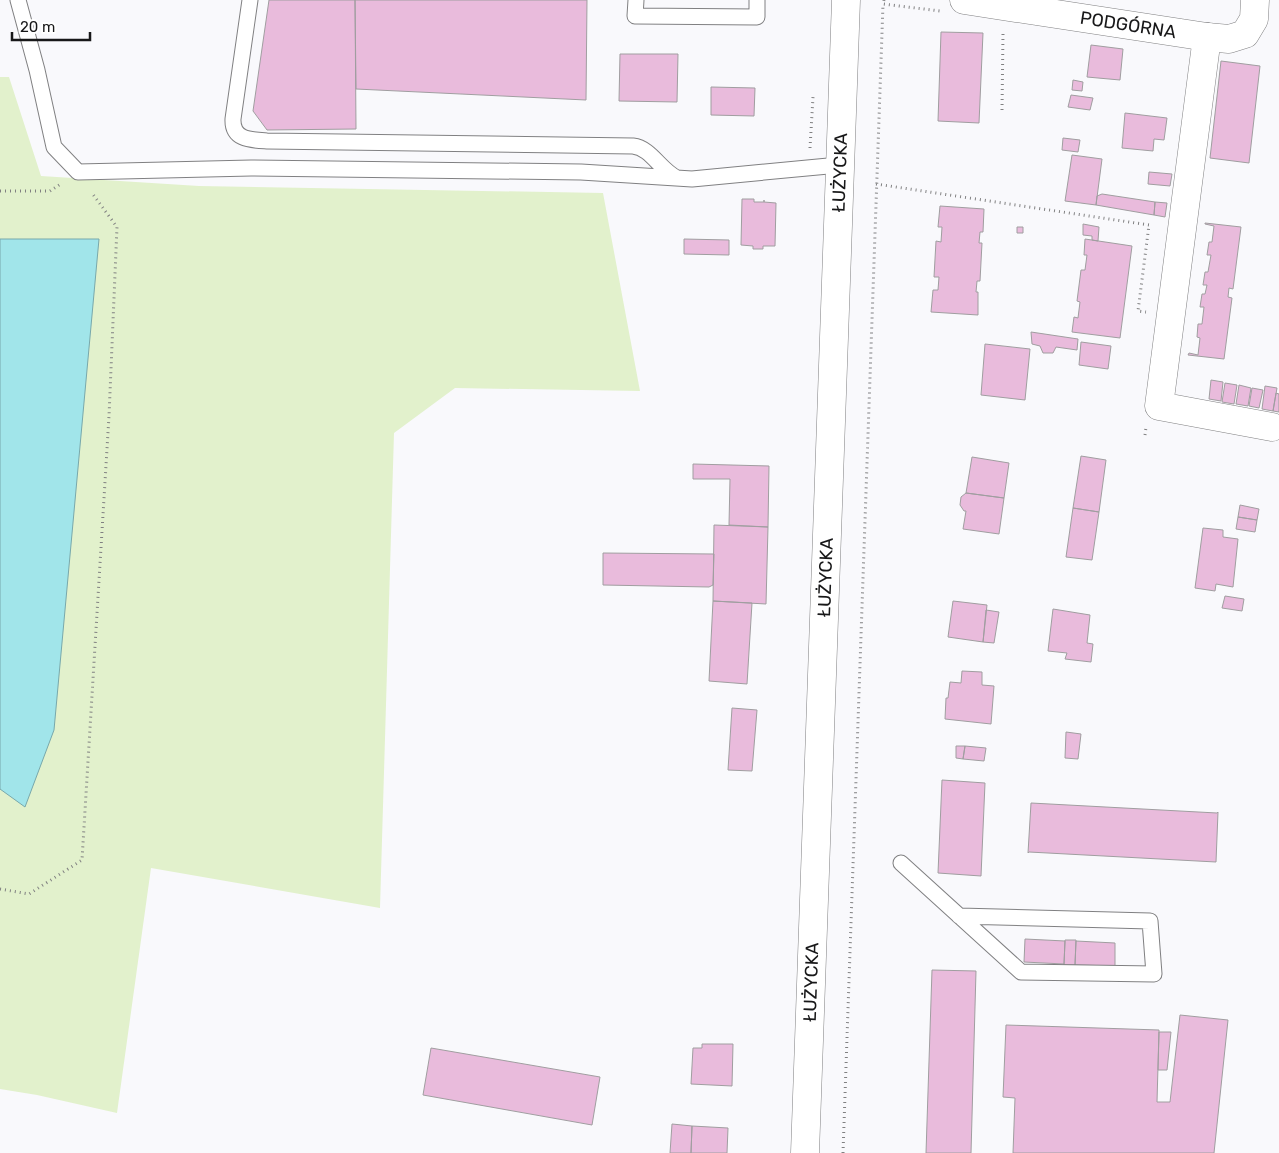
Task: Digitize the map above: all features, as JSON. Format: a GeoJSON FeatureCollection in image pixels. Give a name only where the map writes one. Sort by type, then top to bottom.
{"type":"FeatureCollection","features":[{"type":"Feature","properties":{"kind":"street","name":"ŁUŻYCKA"},"geometry":{"type":"LineString","coordinates":[[805,1153],[846,0]]}},
{"type":"Feature","properties":{"kind":"street","name":"PODGÓRNA"},"geometry":{"type":"LineString","coordinates":[[956,6],[1229,39],[1245,34],[1254,8]]}},
{"type":"Feature","properties":{"kind":"street"},"geometry":{"type":"LineString","coordinates":[[1207,37],[1159,406],[1272,427]]}},
{"type":"Feature","properties":{"kind":"lane"},"geometry":{"type":"LineString","coordinates":[[18,0],[37,70],[54,147],[78,172],[251,168],[581,172],[692,179],[839,165]]}},
{"type":"Feature","properties":{"kind":"lane"},"geometry":{"type":"LineString","coordinates":[[250,0],[232,126],[238,135],[244,138],[267,141],[633,146],[640,147],[669,174],[676,178]]}},
{"type":"Feature","properties":{"kind":"lane"},"geometry":{"type":"LineString","coordinates":[[636,0],[636,16],[757,16],[757,0]]}},
{"type":"Feature","properties":{"kind":"lane"},"geometry":{"type":"LineString","coordinates":[[901,863],[959,916],[1021,972],[1154,974],[1150,921],[959,916]]}},
{"type":"Feature","properties":{"kind":"path"},"geometry":{"type":"LineString","coordinates":[[843,1153],[876,184],[884,2],[956,6]]}},
{"type":"Feature","properties":{"kind":"path"},"geometry":{"type":"LineString","coordinates":[[1002,110],[1003,28]]}},
{"type":"Feature","properties":{"kind":"path"},"geometry":{"type":"LineString","coordinates":[[0,191],[50,191],[78,172],[117,227],[109,416],[82,860],[29,894],[0,890]]}},
{"type":"Feature","properties":{"kind":"path"},"geometry":{"type":"LineString","coordinates":[[876,184],[1149,225],[1138,311],[1171,316]]}},
{"type":"Feature","properties":{"kind":"green space"},"geometry":{"type":"Polygon","coordinates":[[[0,77],[9,77],[41,176],[199,186],[603,193],[640,391],[455,388],[394,433],[380,908],[151,868],[117,1113],[37,1095],[0,1089],[0,77]]]}},
{"type":"Feature","properties":{"kind":"water"},"geometry":{"type":"Polygon","coordinates":[[[0,239],[99,239],[54,730],[25,807],[0,789],[0,239]]]}},
{"type":"Feature","properties":{"kind":"building"},"geometry":{"type":"Polygon","coordinates":[[[269,0],[355,0],[356,129],[267,130],[253,111],[269,0]]]}},
{"type":"Feature","properties":{"kind":"building"},"geometry":{"type":"Polygon","coordinates":[[[355,0],[587,0],[586,100],[356,89],[355,0]]]}},
{"type":"Feature","properties":{"kind":"building"},"geometry":{"type":"Polygon","coordinates":[[[941,32],[983,33],[979,123],[938,121],[941,32]]]}},
{"type":"Feature","properties":{"kind":"building"},"geometry":{"type":"Polygon","coordinates":[[[1091,45],[1123,49],[1120,80],[1087,77],[1091,45]]]}},
{"type":"Feature","properties":{"kind":"building"},"geometry":{"type":"Polygon","coordinates":[[[620,54],[678,54],[677,102],[619,101],[620,54]]]}},
{"type":"Feature","properties":{"kind":"building"},"geometry":{"type":"Polygon","coordinates":[[[1221,61],[1260,66],[1249,163],[1210,158],[1221,61]]]}},
{"type":"Feature","properties":{"kind":"building"},"geometry":{"type":"Polygon","coordinates":[[[1073,80],[1083,82],[1082,91],[1072,90],[1073,80]]]}},
{"type":"Feature","properties":{"kind":"building"},"geometry":{"type":"Polygon","coordinates":[[[711,87],[755,88],[754,116],[711,115],[711,87]]]}},
{"type":"Feature","properties":{"kind":"building"},"geometry":{"type":"Polygon","coordinates":[[[1071,95],[1093,98],[1090,110],[1068,107],[1071,95]]]}},
{"type":"Feature","properties":{"kind":"building"},"geometry":{"type":"Polygon","coordinates":[[[1125,113],[1167,118],[1164,140],[1154,139],[1153,151],[1122,148],[1125,113]]]}},
{"type":"Feature","properties":{"kind":"building"},"geometry":{"type":"Polygon","coordinates":[[[1063,138],[1080,140],[1078,152],[1062,150],[1063,138]]]}},
{"type":"Feature","properties":{"kind":"building"},"geometry":{"type":"Polygon","coordinates":[[[1072,155],[1102,159],[1096,205],[1065,201],[1072,155]]]}},
{"type":"Feature","properties":{"kind":"building"},"geometry":{"type":"Polygon","coordinates":[[[1149,172],[1172,174],[1170,186],[1148,184],[1149,172]]]}},
{"type":"Feature","properties":{"kind":"building"},"geometry":{"type":"Polygon","coordinates":[[[1102,194],[1155,202],[1154,215],[1096,205],[1097,196],[1102,194]]]}},
{"type":"Feature","properties":{"kind":"building"},"geometry":{"type":"Polygon","coordinates":[[[742,199],[754,199],[754,202],[776,203],[775,246],[763,246],[763,249],[753,249],[753,246],[741,245],[742,199]]]}},
{"type":"Feature","properties":{"kind":"building"},"geometry":{"type":"Polygon","coordinates":[[[1155,202],[1167,203],[1165,217],[1154,215],[1155,202]]]}},
{"type":"Feature","properties":{"kind":"building"},"geometry":{"type":"Polygon","coordinates":[[[940,206],[984,209],[983,232],[980,232],[979,243],[982,243],[980,281],[977,281],[976,292],[978,292],[978,315],[931,312],[933,290],[938,290],[939,277],[934,277],[936,241],[941,242],[942,227],[938,227],[940,206]]]}},
{"type":"Feature","properties":{"kind":"building"},"geometry":{"type":"Polygon","coordinates":[[[1205,223],[1241,227],[1233,289],[1229,288],[1228,297],[1232,298],[1224,359],[1188,355],[1189,353],[1198,355],[1200,338],[1197,337],[1198,324],[1202,324],[1204,307],[1200,307],[1202,294],[1205,294],[1207,285],[1203,285],[1205,272],[1208,272],[1211,255],[1207,255],[1209,242],[1212,242],[1214,226],[1205,223]]]}},
{"type":"Feature","properties":{"kind":"building"},"geometry":{"type":"Polygon","coordinates":[[[1083,224],[1099,227],[1098,241],[1092,240],[1092,236],[1083,235],[1083,224]]]}},
{"type":"Feature","properties":{"kind":"building"},"geometry":{"type":"Polygon","coordinates":[[[1017,227],[1023,227],[1023,233],[1017,233],[1017,227]]]}},
{"type":"Feature","properties":{"kind":"building"},"geometry":{"type":"Polygon","coordinates":[[[684,239],[729,240],[729,255],[684,254],[684,239]]]}},
{"type":"Feature","properties":{"kind":"building"},"geometry":{"type":"Polygon","coordinates":[[[1085,239],[1132,246],[1120,338],[1072,332],[1074,317],[1078,318],[1080,302],[1077,301],[1081,270],[1085,270],[1087,255],[1084,255],[1085,239]]]}},
{"type":"Feature","properties":{"kind":"building"},"geometry":{"type":"Polygon","coordinates":[[[1031,332],[1078,339],[1077,350],[1056,347],[1053,353],[1043,353],[1040,346],[1032,344],[1031,332]]]}},
{"type":"Feature","properties":{"kind":"building"},"geometry":{"type":"Polygon","coordinates":[[[1081,342],[1111,346],[1108,369],[1079,365],[1081,342]]]}},
{"type":"Feature","properties":{"kind":"building"},"geometry":{"type":"Polygon","coordinates":[[[985,344],[1030,349],[1025,400],[981,395],[985,344]]]}},
{"type":"Feature","properties":{"kind":"building"},"geometry":{"type":"Polygon","coordinates":[[[1211,380],[1223,382],[1221,401],[1209,399],[1211,380]]]}},
{"type":"Feature","properties":{"kind":"building"},"geometry":{"type":"Polygon","coordinates":[[[1225,383],[1237,385],[1234,404],[1222,402],[1225,383]]]}},
{"type":"Feature","properties":{"kind":"building"},"geometry":{"type":"Polygon","coordinates":[[[1239,385],[1251,388],[1248,406],[1236,404],[1239,385]]]}},
{"type":"Feature","properties":{"kind":"building"},"geometry":{"type":"Polygon","coordinates":[[[1265,386],[1277,388],[1273,411],[1262,409],[1265,386]]]}},
{"type":"Feature","properties":{"kind":"building"},"geometry":{"type":"Polygon","coordinates":[[[1252,388],[1263,390],[1259,408],[1249,406],[1252,388]]]}},
{"type":"Feature","properties":{"kind":"building"},"geometry":{"type":"Polygon","coordinates":[[[1276,393],[1279,394],[1279,412],[1273,411],[1276,393]]]}},
{"type":"Feature","properties":{"kind":"building"},"geometry":{"type":"Polygon","coordinates":[[[1081,456],[1106,460],[1099,512],[1073,508],[1081,456]]]}},
{"type":"Feature","properties":{"kind":"building"},"geometry":{"type":"Polygon","coordinates":[[[972,457],[1009,463],[1004,498],[966,493],[972,457]]]}},
{"type":"Feature","properties":{"kind":"building"},"geometry":{"type":"Polygon","coordinates":[[[693,464],[769,466],[768,527],[729,525],[730,479],[693,479],[693,464]]]}},
{"type":"Feature","properties":{"kind":"building"},"geometry":{"type":"Polygon","coordinates":[[[966,493],[1004,498],[999,534],[963,529],[966,511],[960,505],[961,497],[966,493]]]}},
{"type":"Feature","properties":{"kind":"building"},"geometry":{"type":"Polygon","coordinates":[[[1240,505],[1259,509],[1257,520],[1238,517],[1240,505]]]}},
{"type":"Feature","properties":{"kind":"building"},"geometry":{"type":"Polygon","coordinates":[[[1073,508],[1099,512],[1092,560],[1066,557],[1073,508]]]}},
{"type":"Feature","properties":{"kind":"building"},"geometry":{"type":"Polygon","coordinates":[[[1238,517],[1257,520],[1255,532],[1236,529],[1238,517]]]}},
{"type":"Feature","properties":{"kind":"building"},"geometry":{"type":"Polygon","coordinates":[[[714,525],[768,527],[766,604],[713,601],[714,525]]]}},
{"type":"Feature","properties":{"kind":"building"},"geometry":{"type":"Polygon","coordinates":[[[1203,528],[1223,530],[1223,537],[1238,539],[1233,587],[1216,584],[1215,591],[1195,588],[1203,528]]]}},
{"type":"Feature","properties":{"kind":"building"},"geometry":{"type":"Polygon","coordinates":[[[603,553],[714,554],[713,585],[709,587],[603,585],[603,553]]]}},
{"type":"Feature","properties":{"kind":"building"},"geometry":{"type":"Polygon","coordinates":[[[1225,596],[1244,599],[1242,611],[1222,608],[1225,596]]]}},
{"type":"Feature","properties":{"kind":"building"},"geometry":{"type":"Polygon","coordinates":[[[713,601],[752,603],[747,684],[709,681],[713,601]]]}},
{"type":"Feature","properties":{"kind":"building"},"geometry":{"type":"Polygon","coordinates":[[[953,601],[987,605],[983,642],[948,637],[953,601]]]}},
{"type":"Feature","properties":{"kind":"building"},"geometry":{"type":"Polygon","coordinates":[[[1053,609],[1090,615],[1087,643],[1093,644],[1091,662],[1065,659],[1067,653],[1048,651],[1053,609]]]}},
{"type":"Feature","properties":{"kind":"building"},"geometry":{"type":"Polygon","coordinates":[[[986,610],[999,612],[994,643],[983,642],[986,610]]]}},
{"type":"Feature","properties":{"kind":"building"},"geometry":{"type":"Polygon","coordinates":[[[962,671],[982,672],[982,685],[994,686],[991,724],[945,719],[946,698],[948,698],[950,682],[961,683],[962,671]]]}},
{"type":"Feature","properties":{"kind":"building"},"geometry":{"type":"Polygon","coordinates":[[[732,708],[757,710],[752,771],[728,770],[732,708]]]}},
{"type":"Feature","properties":{"kind":"building"},"geometry":{"type":"Polygon","coordinates":[[[1066,732],[1081,734],[1078,759],[1065,758],[1066,732]]]}},
{"type":"Feature","properties":{"kind":"building"},"geometry":{"type":"Polygon","coordinates":[[[956,746],[965,746],[963,759],[956,758],[956,746]]]}},
{"type":"Feature","properties":{"kind":"building"},"geometry":{"type":"Polygon","coordinates":[[[965,746],[986,748],[984,761],[963,759],[965,746]]]}},
{"type":"Feature","properties":{"kind":"building"},"geometry":{"type":"Polygon","coordinates":[[[942,780],[985,783],[981,876],[938,873],[942,780]]]}},
{"type":"Feature","properties":{"kind":"building"},"geometry":{"type":"Polygon","coordinates":[[[1031,803],[1218,812],[1216,862],[1028,853],[1031,803]]]}},
{"type":"Feature","properties":{"kind":"building"},"geometry":{"type":"Polygon","coordinates":[[[1025,939],[1065,941],[1064,964],[1024,962],[1025,939]]]}},
{"type":"Feature","properties":{"kind":"building"},"geometry":{"type":"Polygon","coordinates":[[[1065,940],[1076,940],[1075,965],[1064,965],[1065,940]]]}},
{"type":"Feature","properties":{"kind":"building"},"geometry":{"type":"Polygon","coordinates":[[[1076,941],[1115,943],[1115,966],[1075,965],[1076,941]]]}},
{"type":"Feature","properties":{"kind":"building"},"geometry":{"type":"Polygon","coordinates":[[[932,970],[976,971],[971,1153],[926,1153],[932,970]]]}},
{"type":"Feature","properties":{"kind":"building"},"geometry":{"type":"Polygon","coordinates":[[[1180,1015],[1228,1020],[1214,1153],[1013,1153],[1015,1098],[1003,1097],[1006,1025],[1159,1030],[1157,1102],[1170,1102],[1180,1015]]]}},
{"type":"Feature","properties":{"kind":"building"},"geometry":{"type":"Polygon","coordinates":[[[1159,1032],[1171,1032],[1167,1070],[1158,1070],[1159,1032]]]}},
{"type":"Feature","properties":{"kind":"building"},"geometry":{"type":"Polygon","coordinates":[[[702,1044],[733,1044],[732,1086],[691,1084],[693,1048],[702,1048],[702,1044]]]}},
{"type":"Feature","properties":{"kind":"building"},"geometry":{"type":"Polygon","coordinates":[[[431,1048],[600,1077],[592,1125],[423,1095],[431,1048]]]}},
{"type":"Feature","properties":{"kind":"building"},"geometry":{"type":"Polygon","coordinates":[[[672,1124],[692,1126],[691,1153],[670,1153],[672,1124]]]}},
{"type":"Feature","properties":{"kind":"building"},"geometry":{"type":"Polygon","coordinates":[[[692,1126],[728,1128],[727,1153],[691,1153],[692,1126]]]}}]}
